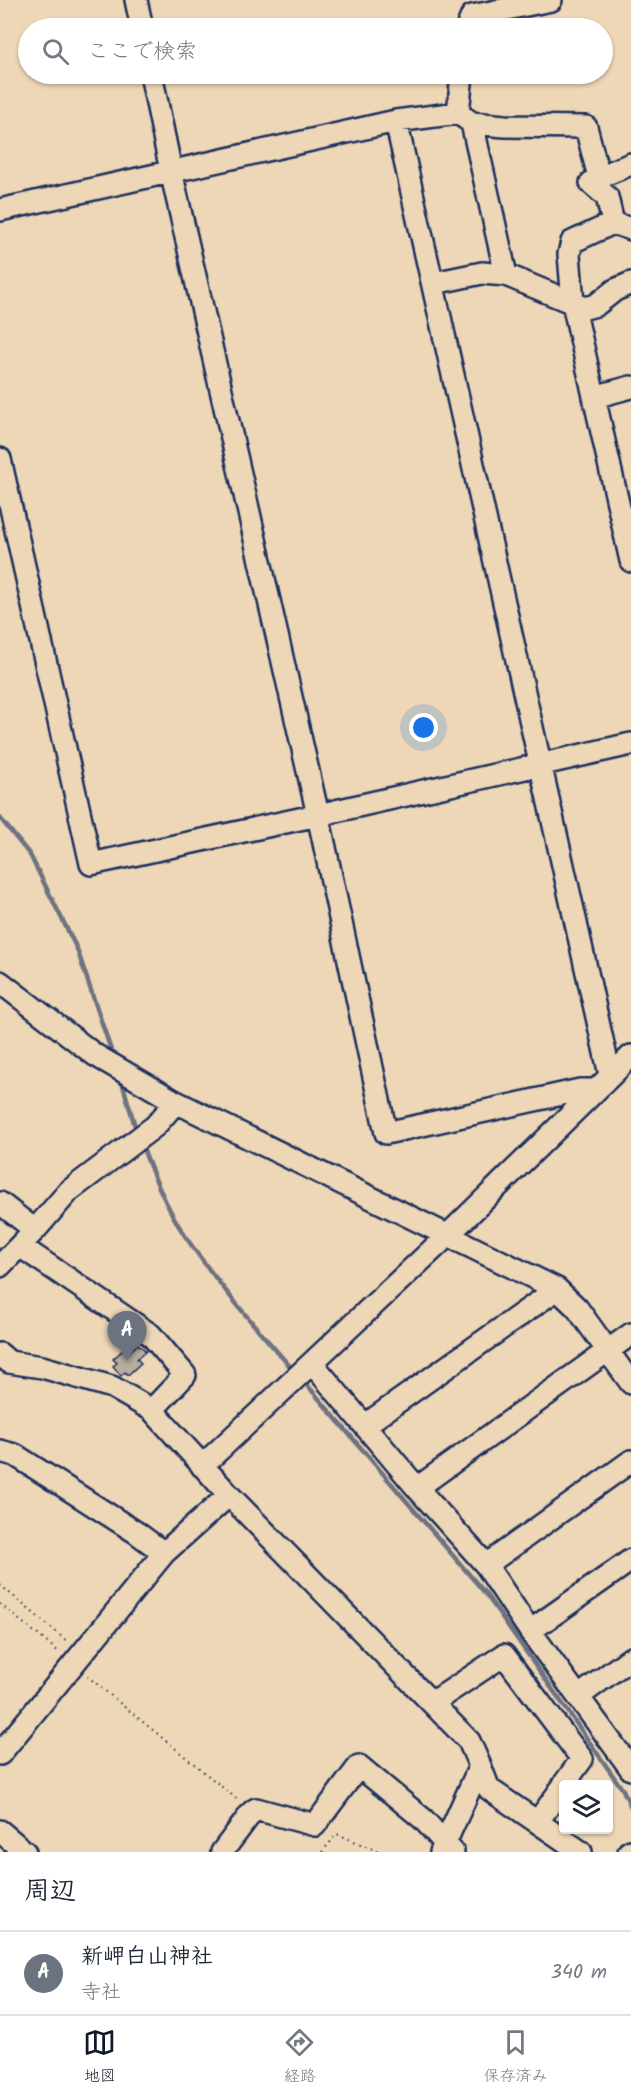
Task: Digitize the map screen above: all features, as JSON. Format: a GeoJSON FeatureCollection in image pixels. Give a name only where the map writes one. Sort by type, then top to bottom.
{"type":"FeatureCollection","features":[{"type":"Feature","properties":{"kind":"street"},"geometry":{"type":"LineString","coordinates":[[136,0],[140,18]]}},
{"type":"Feature","properties":{"kind":"street"},"geometry":{"type":"LineString","coordinates":[[471,18],[472,15],[551,0]]}},
{"type":"Feature","properties":{"kind":"street"},"geometry":{"type":"LineString","coordinates":[[153,84],[318,815],[386,1133],[580,1090],[595,1090]]}},
{"type":"Feature","properties":{"kind":"street"},"geometry":{"type":"LineString","coordinates":[[463,84],[465,118],[506,275]]}},
{"type":"Feature","properties":{"kind":"street"},"geometry":{"type":"LineString","coordinates":[[0,210],[396,121],[465,118],[586,128],[599,177]]}},
{"type":"Feature","properties":{"kind":"street"},"geometry":{"type":"LineString","coordinates":[[396,121],[610,1075]]}},
{"type":"Feature","properties":{"kind":"street"},"geometry":{"type":"LineString","coordinates":[[631,164],[599,177],[591,183],[607,197],[622,226],[572,242],[569,254],[573,303],[594,396],[621,476],[631,561]]}},
{"type":"Feature","properties":{"kind":"street"},"geometry":{"type":"LineString","coordinates":[[434,283],[482,273],[506,275],[585,308],[596,305],[615,290],[631,283]]}},
{"type":"Feature","properties":{"kind":"street"},"geometry":{"type":"LineString","coordinates":[[594,396],[631,387]]}},
{"type":"Feature","properties":{"kind":"street"},"geometry":{"type":"LineString","coordinates":[[0,459],[91,864],[631,744]]}},
{"type":"Feature","properties":{"kind":"street"},"geometry":{"type":"LineString","coordinates":[[0,982],[95,1055],[176,1102],[557,1289],[577,1308],[631,1383]]}},
{"type":"Feature","properties":{"kind":"street"},"geometry":{"type":"LineString","coordinates":[[202,1466],[447,1236],[631,1056]]}},
{"type":"Feature","properties":{"kind":"street"},"geometry":{"type":"LineString","coordinates":[[610,1075],[631,1079]]}},
{"type":"Feature","properties":{"kind":"street"},"geometry":{"type":"LineString","coordinates":[[0,1266],[69,1191],[155,1126],[176,1102]]}},
{"type":"Feature","properties":{"kind":"street"},"geometry":{"type":"LineString","coordinates":[[0,1203],[35,1230]]}},
{"type":"Feature","properties":{"kind":"street"},"geometry":{"type":"LineString","coordinates":[[20,1246],[151,1335],[185,1375],[152,1410]]}},
{"type":"Feature","properties":{"kind":"street"},"geometry":{"type":"LineString","coordinates":[[365,1425],[557,1289]]}},
{"type":"Feature","properties":{"kind":"street"},"geometry":{"type":"LineString","coordinates":[[417,1488],[631,1334]]}},
{"type":"Feature","properties":{"kind":"street"},"geometry":{"type":"LineString","coordinates":[[0,1354],[9,1362],[42,1367],[112,1387],[152,1410],[229,1495],[469,1741],[489,1789],[581,1852]]}},
{"type":"Feature","properties":{"kind":"street"},"geometry":{"type":"LineString","coordinates":[[302,1372],[365,1425],[417,1488],[486,1565],[530,1631],[629,1761]]}},
{"type":"Feature","properties":{"kind":"street"},"geometry":{"type":"LineString","coordinates":[[0,1451],[15,1455],[137,1533],[164,1553]]}},
{"type":"Feature","properties":{"kind":"street"},"geometry":{"type":"LineString","coordinates":[[486,1565],[631,1461]]}},
{"type":"Feature","properties":{"kind":"street"},"geometry":{"type":"LineString","coordinates":[[0,1754],[164,1553],[229,1495]]}},
{"type":"Feature","properties":{"kind":"street"},"geometry":{"type":"LineString","coordinates":[[530,1631],[631,1560]]}},
{"type":"Feature","properties":{"kind":"street"},"geometry":{"type":"LineString","coordinates":[[432,1703],[504,1655],[582,1759],[567,1780]]}},
{"type":"Feature","properties":{"kind":"street"},"geometry":{"type":"LineString","coordinates":[[579,1696],[631,1658]]}},
{"type":"Feature","properties":{"kind":"street"},"geometry":{"type":"LineString","coordinates":[[222,1852],[256,1809],[315,1824],[359,1766],[423,1819],[446,1849]]}},
{"type":"Feature","properties":{"kind":"street"},"geometry":{"type":"LineString","coordinates":[[446,1849],[480,1766]]}},
{"type":"Feature","properties":{"kind":"street"},"geometry":{"type":"LineString","coordinates":[[538,1821],[559,1792]]}},
{"type":"Feature","properties":{"kind":"street"},"geometry":{"type":"LineString","coordinates":[[0,1831],[25,1852]]}},
{"type":"Feature","properties":{"kind":"path"},"geometry":{"type":"LineString","coordinates":[[0,1585],[77,1659],[252,1812]]}},
{"type":"Feature","properties":{"kind":"path"},"geometry":{"type":"LineString","coordinates":[[0,1604],[77,1659]]}},
{"type":"Feature","properties":{"kind":"path"},"geometry":{"type":"LineString","coordinates":[[322,1852],[337,1834],[380,1852]]}},
{"type":"Feature","properties":{"kind":"building"},"geometry":{"type":"Polygon","coordinates":[[[138,1344],[146,1351],[137,1359],[141,1363],[128,1375],[125,1372],[121,1376],[113,1366],[117,1363],[113,1359],[125,1348],[129,1352],[138,1344]]]}},
{"type":"Feature","properties":{"kind":"waterway"},"geometry":{"type":"LineString","coordinates":[[0,818],[30,855],[77,949],[113,1056]]}},
{"type":"Feature","properties":{"kind":"waterway"},"geometry":{"type":"LineString","coordinates":[[122,1082],[137,1133]]}},
{"type":"Feature","properties":{"kind":"waterway"},"geometry":{"type":"LineString","coordinates":[[141,1143],[163,1197],[184,1234],[229,1294],[294,1371]]}},
{"type":"Feature","properties":{"kind":"waterway"},"geometry":{"type":"LineString","coordinates":[[302,1379],[485,1593],[623,1790],[631,1807]]}},
{"type":"Feature","properties":{"kind":"place","name":"新岬白山神社"},"geometry":{"type":"Point","coordinates":[127,1361]}}]}
